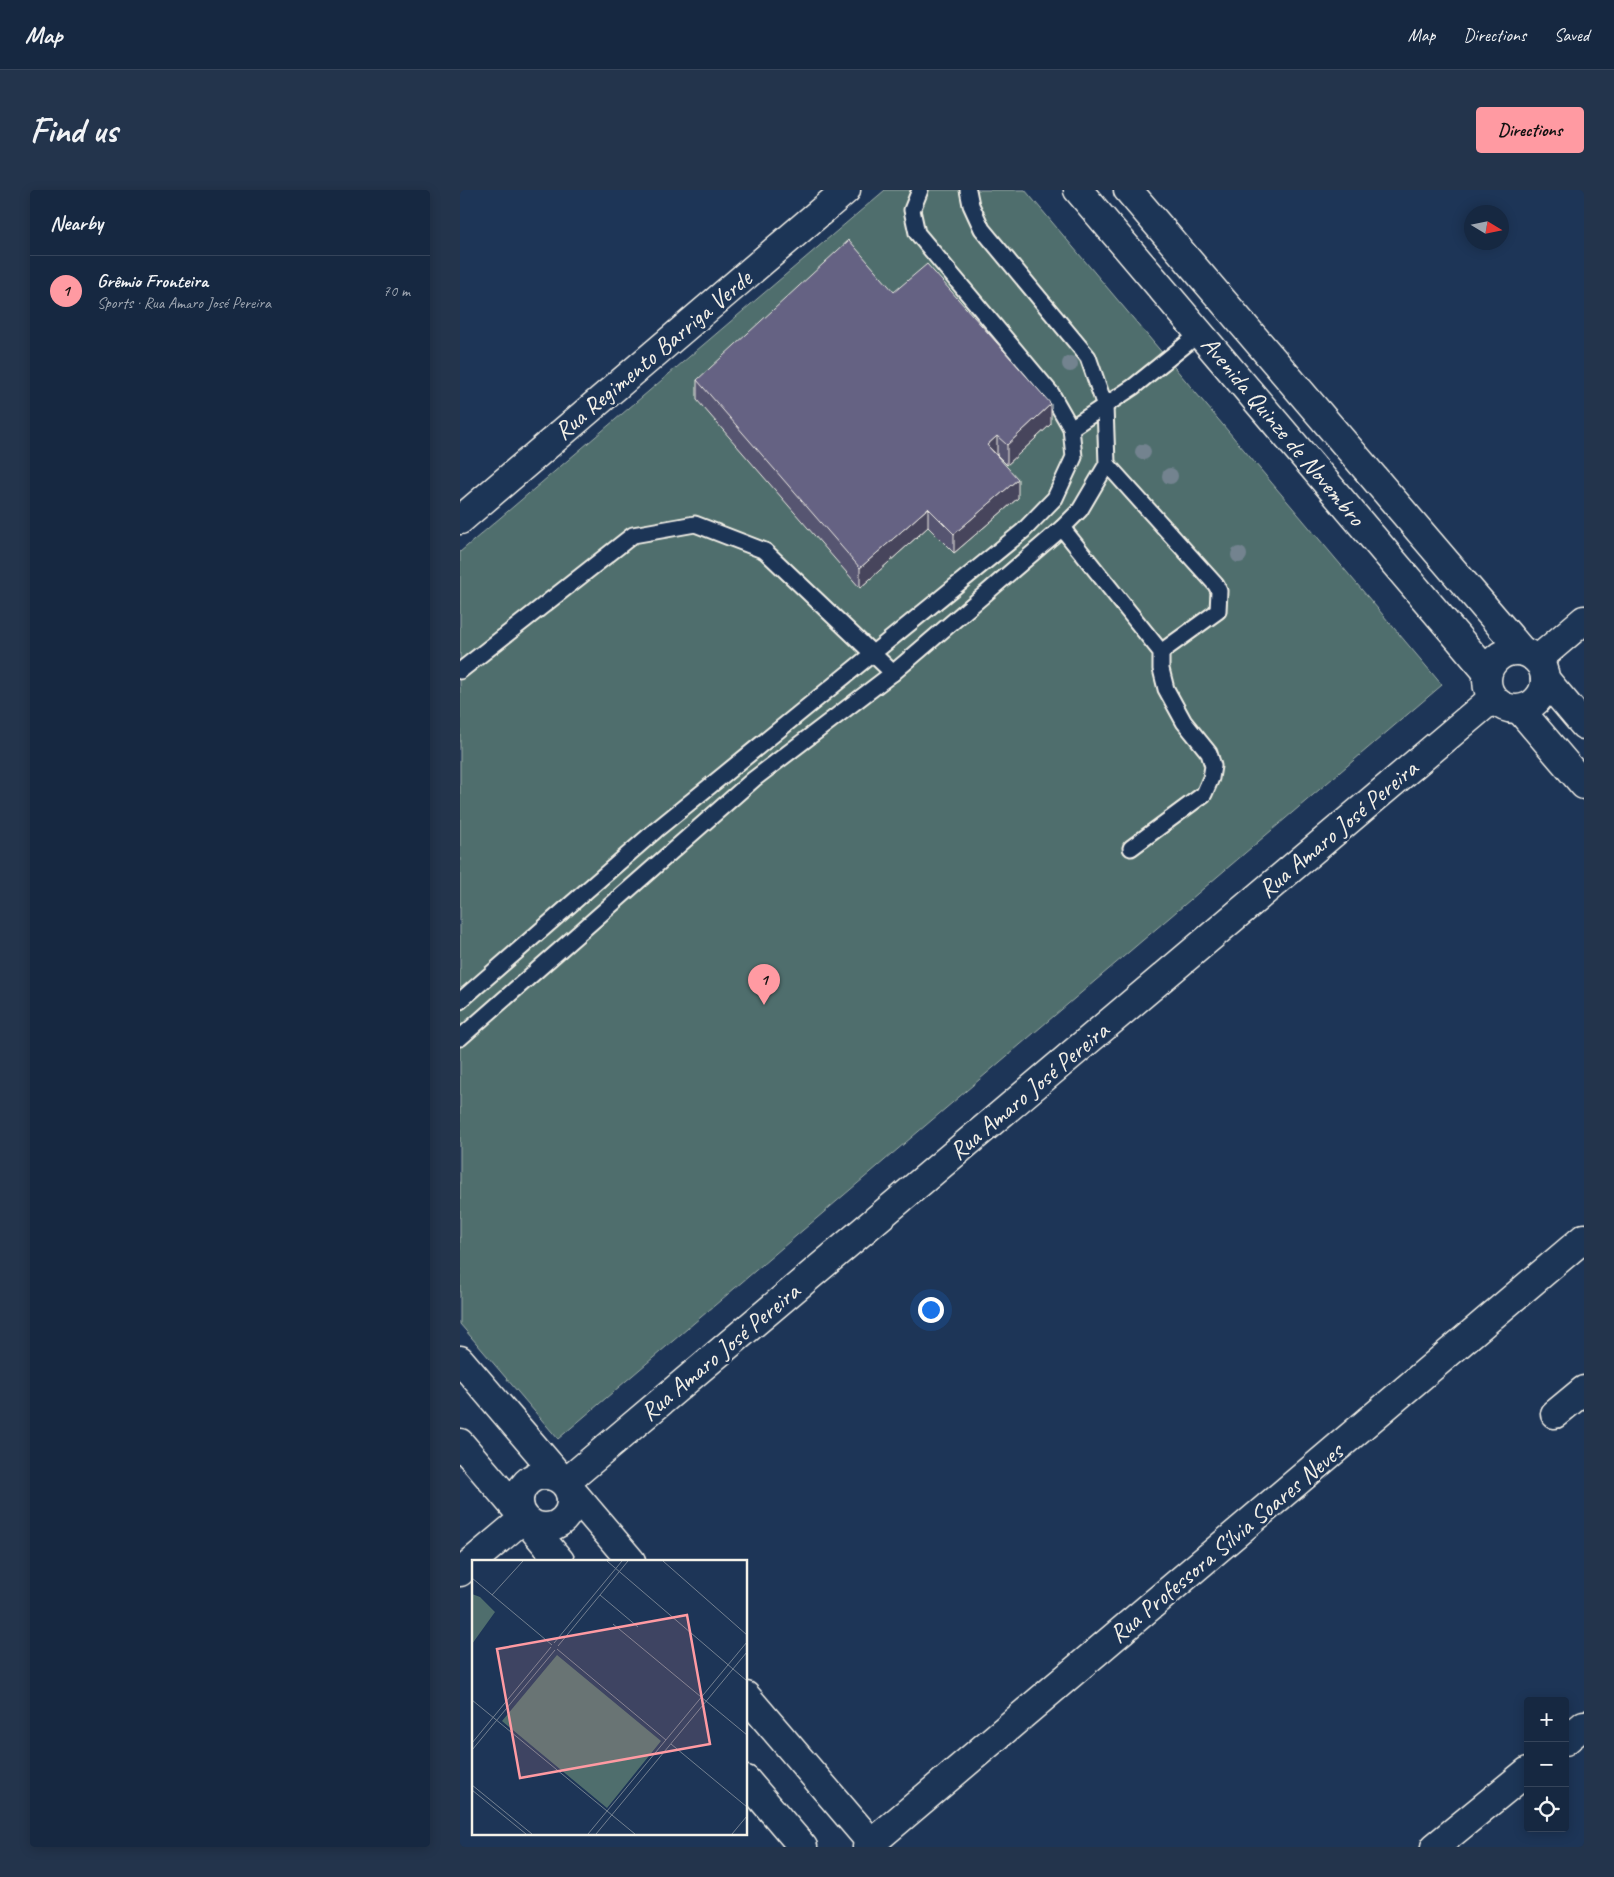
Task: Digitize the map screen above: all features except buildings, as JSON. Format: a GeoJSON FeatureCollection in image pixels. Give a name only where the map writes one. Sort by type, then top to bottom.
{"type":"FeatureCollection","features":[{"type":"Feature","properties":{"kind":"street","name":"Rua Regimento Barriga Verde"},"geometry":{"type":"LineString","coordinates":[[460,520],[846,190]]}},
{"type":"Feature","properties":{"kind":"street","name":"Avenida Quinze de Novembro"},"geometry":{"type":"LineString","coordinates":[[1078,190],[1487,672]]}},
{"type":"Feature","properties":{"kind":"street","name":"Avenida Quinze de Novembro"},"geometry":{"type":"LineString","coordinates":[[1128,190],[1535,663],[1584,725]]}},
{"type":"Feature","properties":{"kind":"street"},"geometry":{"type":"LineString","coordinates":[[1535,663],[1584,620]]}},
{"type":"Feature","properties":{"kind":"street"},"geometry":{"type":"LineString","coordinates":[[1504,653],[1535,663],[1544,688],[1541,696],[1528,707],[1520,710],[1505,708],[1493,698],[1486,681],[1487,672],[1491,664],[1504,653]]}},
{"type":"Feature","properties":{"kind":"street","name":"Rua Amaro José Pereira"},"geometry":{"type":"LineString","coordinates":[[565,1483],[1493,698]]}},
{"type":"Feature","properties":{"kind":"street"},"geometry":{"type":"LineString","coordinates":[[1520,710],[1584,784]]}},
{"type":"Feature","properties":{"kind":"street","name":"Rua Professora Sílvia Soares Neves"},"geometry":{"type":"LineString","coordinates":[[871,1846],[1584,1238]]}},
{"type":"Feature","properties":{"kind":"street"},"geometry":{"type":"LineString","coordinates":[[460,1360],[630,1560]]}},
{"type":"Feature","properties":{"kind":"street"},"geometry":{"type":"LineString","coordinates":[[1555,1414],[1584,1390]]}},
{"type":"Feature","properties":{"kind":"street"},"geometry":{"type":"LineString","coordinates":[[460,1443],[559,1560]]}},
{"type":"Feature","properties":{"kind":"street"},"geometry":{"type":"LineString","coordinates":[[540,1475],[549,1475],[565,1483],[570,1490],[571,1506],[568,1514],[562,1521],[547,1528],[524,1518],[519,1501],[520,1492],[532,1478],[540,1475]]}},
{"type":"Feature","properties":{"kind":"street"},"geometry":{"type":"LineString","coordinates":[[474,1560],[524,1518]]}},
{"type":"Feature","properties":{"kind":"street"},"geometry":{"type":"LineString","coordinates":[[460,1572],[472,1562]]}},
{"type":"Feature","properties":{"kind":"street"},"geometry":{"type":"LineString","coordinates":[[748,1698],[871,1846]]}},
{"type":"Feature","properties":{"kind":"street"},"geometry":{"type":"LineString","coordinates":[[1569,1738],[1584,1725]]}},
{"type":"Feature","properties":{"kind":"street"},"geometry":{"type":"LineString","coordinates":[[1436,1847],[1524,1774]]}},
{"type":"Feature","properties":{"kind":"street"},"geometry":{"type":"LineString","coordinates":[[748,1782],[803,1847]]}},
{"type":"Feature","properties":{"kind":"lane"},"geometry":{"type":"LineString","coordinates":[[460,1001],[656,830],[1023,530],[1055,498],[1074,457],[1071,428],[1051,393],[916,233],[912,210],[920,190]]}},
{"type":"Feature","properties":{"kind":"lane"},"geometry":{"type":"LineString","coordinates":[[460,1038],[674,852],[754,779],[893,673],[1062,528],[1080,510],[1108,464],[1105,406],[1088,357],[982,229],[971,205],[968,190]]}},
{"type":"Feature","properties":{"kind":"lane"},"geometry":{"type":"LineString","coordinates":[[1071,428],[1133,387],[1200,333]]}},
{"type":"Feature","properties":{"kind":"lane"},"geometry":{"type":"LineString","coordinates":[[1108,464],[1216,584],[1219,591],[1218,611],[1161,652]]}},
{"type":"Feature","properties":{"kind":"lane"},"geometry":{"type":"LineString","coordinates":[[460,670],[633,535],[695,524],[765,551],[893,673]]}},
{"type":"Feature","properties":{"kind":"lane"},"geometry":{"type":"LineString","coordinates":[[1062,528],[1161,652],[1160,669],[1166,689],[1184,722],[1209,752],[1213,766],[1212,778],[1204,794],[1131,848]]}},
{"type":"Feature","properties":{"kind":"lane"},"geometry":{"type":"LineString","coordinates":[[656,830],[674,852]]}},
{"type":"Feature","properties":{"kind":"green space"},"geometry":{"type":"Polygon","coordinates":[[[885,190],[1025,190],[1442,685],[558,1439],[460,1324],[460,552],[885,190]]]}},
{"type":"Feature","properties":{"kind":"place","name":"Grêmio Fronteira"},"geometry":{"type":"Point","coordinates":[764,1005]}}]}
